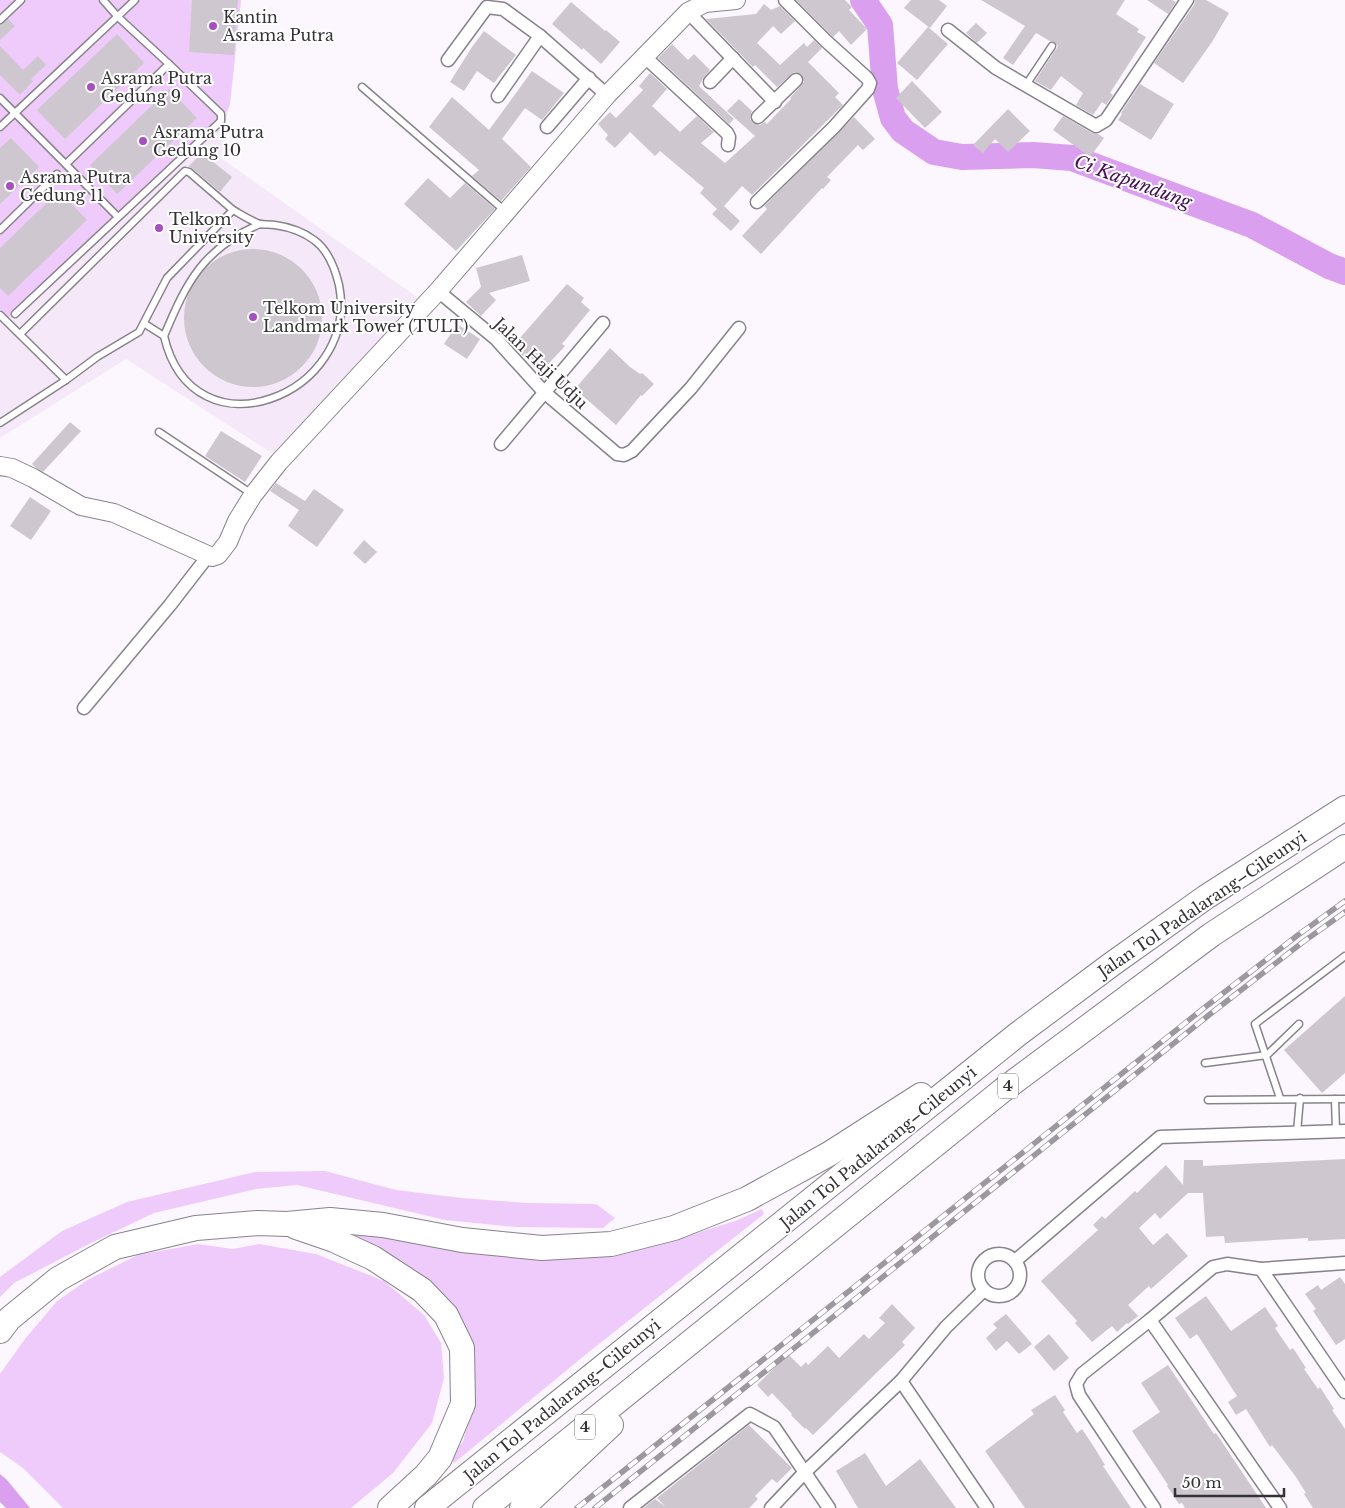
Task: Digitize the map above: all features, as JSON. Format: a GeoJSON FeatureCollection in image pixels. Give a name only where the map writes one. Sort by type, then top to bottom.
{"type":"FeatureCollection","features":[{"type":"Feature","properties":{"kind":"highway","name":"Jalan Tol Padalarang–Cileunyi"},"geometry":{"type":"LineString","coordinates":[[427,1508],[1018,1034],[1206,897],[1345,808]]}},
{"type":"Feature","properties":{"kind":"highway","name":"Jalan Tol Padalarang–Cileunyi"},"geometry":{"type":"LineString","coordinates":[[485,1508],[1018,1078],[1211,935],[1345,847]]}},
{"type":"Feature","properties":{"kind":"highway"},"geometry":{"type":"LineString","coordinates":[[0,1331],[9,1319],[58,1279],[116,1247],[196,1228],[330,1220],[383,1225],[462,1240],[542,1248],[611,1244],[665,1230],[756,1195],[829,1154],[1018,1034]]}},
{"type":"Feature","properties":{"kind":"highway"},"geometry":{"type":"LineString","coordinates":[[287,1224],[334,1240],[372,1258],[422,1290],[446,1315],[462,1348],[463,1404],[440,1458],[426,1475],[390,1508]]}},
{"type":"Feature","properties":{"kind":"highway"},"geometry":{"type":"LineString","coordinates":[[522,1508],[650,1389],[686,1346]]}},
{"type":"Feature","properties":{"kind":"street"},"geometry":{"type":"LineString","coordinates":[[0,466],[12,468],[34,478],[81,506],[114,513],[208,556],[215,556],[222,550],[253,495],[280,462],[438,291],[607,95],[688,12],[705,3],[736,0]]}},
{"type":"Feature","properties":{"kind":"street"},"geometry":{"type":"LineString","coordinates":[[757,202],[834,127],[868,89],[870,83],[868,78],[826,41],[785,0]]}},
{"type":"Feature","properties":{"kind":"street"},"geometry":{"type":"LineString","coordinates":[[948,30],[996,68],[1096,126],[1106,120],[1187,0]]}},
{"type":"Feature","properties":{"kind":"street"},"geometry":{"type":"LineString","coordinates":[[448,60],[487,7],[503,9],[540,36],[607,95]]}},
{"type":"Feature","properties":{"kind":"street"},"geometry":{"type":"LineString","coordinates":[[688,12],[775,102]]}},
{"type":"Feature","properties":{"kind":"street"},"geometry":{"type":"LineString","coordinates":[[498,96],[540,36]]}},
{"type":"Feature","properties":{"kind":"street"},"geometry":{"type":"LineString","coordinates":[[644,57],[727,133],[729,137],[728,145]]}},
{"type":"Feature","properties":{"kind":"street"},"geometry":{"type":"LineString","coordinates":[[710,82],[733,58]]}},
{"type":"Feature","properties":{"kind":"street"},"geometry":{"type":"LineString","coordinates":[[547,127],[588,78]]}},
{"type":"Feature","properties":{"kind":"street"},"geometry":{"type":"LineString","coordinates":[[758,117],[796,80]]}},
{"type":"Feature","properties":{"kind":"street","name":"Jalan Haji Udju"},"geometry":{"type":"LineString","coordinates":[[438,291],[496,339],[544,392],[617,454],[624,455],[632,452],[691,388],[739,328]]}},
{"type":"Feature","properties":{"kind":"street"},"geometry":{"type":"LineString","coordinates":[[501,444],[603,323]]}},
{"type":"Feature","properties":{"kind":"street"},"geometry":{"type":"LineString","coordinates":[[84,708],[170,605],[208,556]]}},
{"type":"Feature","properties":{"kind":"street"},"geometry":{"type":"LineString","coordinates":[[1015,1261],[1160,1137],[1340,1131]]}},
{"type":"Feature","properties":{"kind":"street"},"geometry":{"type":"LineString","coordinates":[[997,1254],[1010,1257],[1015,1261],[1020,1273],[1018,1286],[1014,1291],[1008,1295],[995,1296],[984,1290],[978,1278],[978,1271],[985,1260],[997,1254]]}},
{"type":"Feature","properties":{"kind":"street"},"geometry":{"type":"LineString","coordinates":[[1154,1508],[1079,1395],[1076,1384],[1082,1374],[1213,1267],[1227,1264],[1261,1269],[1345,1263]]}},
{"type":"Feature","properties":{"kind":"street"},"geometry":{"type":"LineString","coordinates":[[1261,1269],[1345,1392]]}},
{"type":"Feature","properties":{"kind":"street"},"geometry":{"type":"LineString","coordinates":[[771,1508],[805,1472],[901,1380],[945,1328],[984,1290]]}},
{"type":"Feature","properties":{"kind":"street"},"geometry":{"type":"LineString","coordinates":[[1150,1320],[1280,1508]]}},
{"type":"Feature","properties":{"kind":"street"},"geometry":{"type":"LineString","coordinates":[[901,1380],[987,1508]]}},
{"type":"Feature","properties":{"kind":"street"},"geometry":{"type":"LineString","coordinates":[[630,1508],[750,1414],[774,1427],[830,1508]]}},
{"type":"Feature","properties":{"kind":"lane"},"geometry":{"type":"LineString","coordinates":[[0,20],[21,0]]}},
{"type":"Feature","properties":{"kind":"lane"},"geometry":{"type":"LineString","coordinates":[[15,314],[221,121],[221,114],[118,17],[103,0]]}},
{"type":"Feature","properties":{"kind":"lane"},"geometry":{"type":"LineString","coordinates":[[0,127],[136,0]]}},
{"type":"Feature","properties":{"kind":"lane"},"geometry":{"type":"LineString","coordinates":[[1026,85],[1052,46]]}},
{"type":"Feature","properties":{"kind":"lane"},"geometry":{"type":"LineString","coordinates":[[66,164],[169,64]]}},
{"type":"Feature","properties":{"kind":"lane"},"geometry":{"type":"LineString","coordinates":[[362,87],[506,212]]}},
{"type":"Feature","properties":{"kind":"lane"},"geometry":{"type":"LineString","coordinates":[[0,98],[118,217]]}},
{"type":"Feature","properties":{"kind":"lane"},"geometry":{"type":"LineString","coordinates":[[20,334],[185,171],[189,172],[233,210],[260,224],[296,229],[315,240],[327,253],[336,270],[340,294],[340,315],[334,336],[325,358],[308,377],[287,393],[269,400],[252,402],[220,402],[202,395],[180,375],[167,348],[164,336],[179,300],[198,269],[210,255],[242,232],[260,224]]}},
{"type":"Feature","properties":{"kind":"lane"},"geometry":{"type":"LineString","coordinates":[[0,230],[57,174]]}},
{"type":"Feature","properties":{"kind":"lane"},"geometry":{"type":"LineString","coordinates":[[0,423],[66,380],[96,356],[139,332],[167,278],[233,210]]}},
{"type":"Feature","properties":{"kind":"lane"},"geometry":{"type":"LineString","coordinates":[[0,315],[66,380]]}},
{"type":"Feature","properties":{"kind":"lane"},"geometry":{"type":"LineString","coordinates":[[144,324],[164,336]]}},
{"type":"Feature","properties":{"kind":"lane"},"geometry":{"type":"LineString","coordinates":[[158,432],[253,495]]}},
{"type":"Feature","properties":{"kind":"lane"},"geometry":{"type":"LineString","coordinates":[[1280,1098],[1256,1027],[1257,1021],[1345,956]]}},
{"type":"Feature","properties":{"kind":"lane"},"geometry":{"type":"LineString","coordinates":[[1205,1063],[1267,1055],[1300,1024]]}},
{"type":"Feature","properties":{"kind":"lane"},"geometry":{"type":"LineString","coordinates":[[1297,1132],[1300,1098]]}},
{"type":"Feature","properties":{"kind":"lane"},"geometry":{"type":"LineString","coordinates":[[1335,1098],[1340,1131]]}},
{"type":"Feature","properties":{"kind":"lane"},"geometry":{"type":"LineString","coordinates":[[1208,1100],[1345,1098]]}},
{"type":"Feature","properties":{"kind":"shaded area","name":"Telkom University"},"geometry":{"type":"Polygon","coordinates":[[[0,0],[241,0],[230,104],[221,158],[417,297],[345,381],[273,454],[126,359],[0,438],[0,0]]]}},
{"type":"Feature","properties":{"kind":"shaded area"},"geometry":{"type":"Polygon","coordinates":[[[0,0],[241,0],[228,110],[122,208],[8,318],[0,309],[0,0]]]}},
{"type":"Feature","properties":{"kind":"shaded area"},"geometry":{"type":"Polygon","coordinates":[[[325,1171],[396,1190],[527,1203],[596,1204],[615,1218],[603,1228],[516,1227],[445,1220],[297,1185],[256,1189],[154,1213],[14,1283],[0,1297],[0,1277],[62,1231],[127,1202],[255,1172],[325,1171]]]}},
{"type":"Feature","properties":{"kind":"shaded area"},"geometry":{"type":"Polygon","coordinates":[[[762,1209],[764,1214],[590,1351],[454,1463],[450,1455],[463,1442],[471,1406],[447,1303],[317,1227],[422,1240],[671,1241],[735,1221],[762,1209]]]}},
{"type":"Feature","properties":{"kind":"shaded area"},"geometry":{"type":"Polygon","coordinates":[[[198,1244],[233,1249],[259,1244],[316,1254],[384,1281],[424,1315],[441,1343],[444,1378],[432,1423],[393,1473],[351,1508],[63,1508],[23,1468],[0,1452],[0,1374],[25,1339],[57,1301],[89,1279],[138,1255],[198,1244]]]}},
{"type":"Feature","properties":{"kind":"shaded area"},"geometry":{"type":"Polygon","coordinates":[[[0,1474],[30,1508],[6,1508],[0,1502],[0,1474]]]}},
{"type":"Feature","properties":{"kind":"building","name":"Kantin Asrama Putra"},"geometry":{"type":"Polygon","coordinates":[[[192,0],[238,0],[234,55],[189,52],[192,0]]]}},
{"type":"Feature","properties":{"kind":"building"},"geometry":{"type":"Polygon","coordinates":[[[796,0],[845,0],[852,7],[849,10],[867,29],[851,45],[839,31],[833,37],[796,0]]]}},
{"type":"Feature","properties":{"kind":"building"},"geometry":{"type":"Polygon","coordinates":[[[911,0],[939,0],[947,6],[930,28],[904,8],[911,0]]]}},
{"type":"Feature","properties":{"kind":"building"},"geometry":{"type":"Polygon","coordinates":[[[981,0],[1125,0],[1116,14],[1139,29],[1137,32],[1146,37],[1110,93],[1113,95],[1106,105],[1102,102],[1093,115],[1076,105],[1083,93],[1061,76],[1051,90],[1035,81],[1058,46],[1054,42],[1036,33],[1013,65],[1003,58],[1025,26],[981,0]]]}},
{"type":"Feature","properties":{"kind":"building"},"geometry":{"type":"Polygon","coordinates":[[[1147,0],[1172,0],[1176,2],[1168,14],[1147,0]]]}},
{"type":"Feature","properties":{"kind":"building"},"geometry":{"type":"Polygon","coordinates":[[[1195,0],[1206,0],[1229,13],[1212,42],[1183,83],[1154,63],[1194,5],[1195,0]]]}},
{"type":"Feature","properties":{"kind":"building"},"geometry":{"type":"Polygon","coordinates":[[[571,2],[620,42],[601,64],[552,24],[571,2]]]}},
{"type":"Feature","properties":{"kind":"building"},"geometry":{"type":"Polygon","coordinates":[[[764,4],[771,10],[780,6],[795,21],[781,34],[773,26],[757,43],[780,65],[804,43],[807,47],[814,40],[822,48],[808,62],[839,93],[835,97],[843,105],[752,195],[742,186],[724,206],[740,221],[731,231],[712,214],[717,209],[700,193],[704,188],[660,151],[655,156],[630,132],[615,148],[605,139],[608,135],[598,124],[610,112],[616,118],[643,90],[639,86],[650,73],[667,89],[652,106],[680,132],[697,116],[714,132],[701,143],[725,163],[755,136],[727,111],[739,99],[752,111],[750,119],[753,123],[760,125],[765,122],[767,124],[804,82],[801,74],[794,72],[777,87],[755,65],[753,67],[706,19],[756,14],[764,4]]]}},
{"type":"Feature","properties":{"kind":"building"},"geometry":{"type":"Polygon","coordinates":[[[8,19],[15,26],[0,40],[0,25],[8,19]]]}},
{"type":"Feature","properties":{"kind":"building"},"geometry":{"type":"Polygon","coordinates":[[[976,23],[987,33],[977,43],[966,33],[976,23]]]}},
{"type":"Feature","properties":{"kind":"building"},"geometry":{"type":"Polygon","coordinates":[[[928,27],[948,44],[917,80],[897,63],[928,27]]]}},
{"type":"Feature","properties":{"kind":"building"},"geometry":{"type":"Polygon","coordinates":[[[484,31],[516,55],[494,83],[477,71],[464,91],[450,82],[484,31]]]}},
{"type":"Feature","properties":{"kind":"building","name":"Asrama Putra Gedung 9"},"geometry":{"type":"Polygon","coordinates":[[[117,34],[144,63],[65,139],[37,110],[117,34]]]}},
{"type":"Feature","properties":{"kind":"building"},"geometry":{"type":"Polygon","coordinates":[[[672,44],[688,60],[694,54],[710,70],[699,86],[734,119],[729,124],[658,58],[672,44]]]}},
{"type":"Feature","properties":{"kind":"building"},"geometry":{"type":"Polygon","coordinates":[[[0,46],[23,70],[38,56],[46,65],[31,79],[33,81],[20,95],[0,75],[0,46]]]}},
{"type":"Feature","properties":{"kind":"building"},"geometry":{"type":"Polygon","coordinates":[[[532,71],[564,93],[542,120],[525,108],[502,139],[531,167],[501,201],[472,176],[479,170],[429,127],[452,97],[489,130],[532,71]]]}},
{"type":"Feature","properties":{"kind":"building"},"geometry":{"type":"Polygon","coordinates":[[[912,81],[942,112],[925,128],[896,98],[912,81]]]}},
{"type":"Feature","properties":{"kind":"building"},"geometry":{"type":"Polygon","coordinates":[[[1140,84],[1174,104],[1151,140],[1118,120],[1140,84]]]}},
{"type":"Feature","properties":{"kind":"building","name":"Asrama Putra Gedung 10"},"geometry":{"type":"Polygon","coordinates":[[[169,89],[197,118],[117,194],[90,165],[169,89]]]}},
{"type":"Feature","properties":{"kind":"building"},"geometry":{"type":"Polygon","coordinates":[[[1008,109],[1030,131],[1008,152],[995,139],[983,153],[973,145],[1008,109]]]}},
{"type":"Feature","properties":{"kind":"building"},"geometry":{"type":"Polygon","coordinates":[[[1063,116],[1104,138],[1090,157],[1053,130],[1063,116]]]}},
{"type":"Feature","properties":{"kind":"building"},"geometry":{"type":"Polygon","coordinates":[[[854,117],[875,139],[863,150],[858,145],[827,177],[831,180],[823,189],[761,254],[742,236],[767,209],[764,206],[854,117]]]}},
{"type":"Feature","properties":{"kind":"building","name":"Asrama Putra Gedung 11"},"geometry":{"type":"Polygon","coordinates":[[[11,138],[39,167],[0,204],[0,148],[11,138]]]}},
{"type":"Feature","properties":{"kind":"building"},"geometry":{"type":"Polygon","coordinates":[[[202,153],[232,177],[220,192],[192,168],[188,167],[202,153]]]}},
{"type":"Feature","properties":{"kind":"building"},"geometry":{"type":"Polygon","coordinates":[[[428,178],[450,198],[465,183],[495,209],[456,251],[404,204],[428,178]]]}},
{"type":"Feature","properties":{"kind":"building"},"geometry":{"type":"Polygon","coordinates":[[[59,191],[87,220],[8,296],[0,288],[0,248],[59,191]]]}},
{"type":"Feature","properties":{"kind":"building","name":"Telkom University Landmark Tower (TULT)"},"geometry":{"type":"Polygon","coordinates":[[[253,249],[267,250],[280,254],[292,260],[302,269],[311,279],[317,291],[321,304],[321,332],[317,345],[311,357],[302,367],[292,376],[280,382],[267,386],[253,387],[239,386],[226,382],[214,376],[204,367],[195,357],[189,345],[185,332],[184,318],[185,304],[189,291],[195,279],[204,269],[214,260],[226,254],[239,250],[253,249]]]}},
{"type":"Feature","properties":{"kind":"building"},"geometry":{"type":"Polygon","coordinates":[[[522,255],[530,281],[489,293],[496,300],[481,316],[466,302],[481,287],[476,268],[522,255]]]}},
{"type":"Feature","properties":{"kind":"building"},"geometry":{"type":"Polygon","coordinates":[[[567,284],[584,298],[581,302],[590,310],[562,344],[565,346],[540,373],[513,346],[567,284]]]}},
{"type":"Feature","properties":{"kind":"building"},"geometry":{"type":"Polygon","coordinates":[[[457,324],[480,339],[467,359],[444,344],[457,324]]]}},
{"type":"Feature","properties":{"kind":"building"},"geometry":{"type":"Polygon","coordinates":[[[610,348],[630,367],[640,374],[642,373],[654,384],[641,395],[616,425],[575,389],[610,348]]]}},
{"type":"Feature","properties":{"kind":"building"},"geometry":{"type":"Polygon","coordinates":[[[70,422],[81,431],[43,472],[36,468],[32,464],[70,422]]]}},
{"type":"Feature","properties":{"kind":"building"},"geometry":{"type":"Polygon","coordinates":[[[221,431],[262,456],[245,482],[205,456],[221,431]]]}},
{"type":"Feature","properties":{"kind":"building"},"geometry":{"type":"Polygon","coordinates":[[[276,483],[305,501],[314,489],[344,510],[317,547],[288,526],[299,510],[270,491],[276,483]]]}},
{"type":"Feature","properties":{"kind":"building"},"geometry":{"type":"Polygon","coordinates":[[[30,497],[51,511],[31,540],[10,526],[30,497]]]}},
{"type":"Feature","properties":{"kind":"building"},"geometry":{"type":"Polygon","coordinates":[[[364,540],[377,552],[365,564],[353,553],[364,540]]]}},
{"type":"Feature","properties":{"kind":"building"},"geometry":{"type":"Polygon","coordinates":[[[1345,996],[1345,1073],[1322,1093],[1284,1050],[1345,996]]]}},
{"type":"Feature","properties":{"kind":"building"},"geometry":{"type":"Polygon","coordinates":[[[1345,1159],[1345,1239],[1308,1241],[1308,1238],[1225,1243],[1224,1236],[1206,1237],[1203,1193],[1188,1193],[1160,1219],[1155,1213],[1139,1228],[1153,1245],[1167,1233],[1188,1256],[1151,1289],[1149,1286],[1128,1305],[1138,1316],[1117,1332],[1112,1326],[1092,1342],[1075,1323],[1077,1321],[1041,1281],[1098,1230],[1093,1225],[1102,1216],[1105,1219],[1135,1191],[1137,1193],[1166,1165],[1183,1185],[1184,1160],[1203,1160],[1203,1166],[1345,1159]]]}},
{"type":"Feature","properties":{"kind":"building"},"geometry":{"type":"Polygon","coordinates":[[[1340,1277],[1345,1284],[1345,1339],[1336,1345],[1313,1311],[1316,1309],[1305,1294],[1318,1285],[1321,1290],[1340,1277]]]}},
{"type":"Feature","properties":{"kind":"building"},"geometry":{"type":"Polygon","coordinates":[[[1206,1296],[1231,1331],[1265,1307],[1278,1326],[1275,1328],[1290,1350],[1293,1348],[1306,1368],[1304,1369],[1318,1389],[1320,1387],[1345,1429],[1345,1508],[1313,1508],[1296,1477],[1272,1445],[1270,1447],[1246,1409],[1236,1415],[1228,1402],[1237,1396],[1197,1334],[1190,1339],[1175,1318],[1206,1296]]]}},
{"type":"Feature","properties":{"kind":"building"},"geometry":{"type":"Polygon","coordinates":[[[892,1304],[915,1328],[902,1342],[905,1345],[813,1435],[791,1415],[772,1393],[768,1397],[757,1385],[788,1354],[801,1367],[806,1362],[808,1365],[828,1346],[839,1358],[864,1334],[869,1339],[885,1323],[879,1318],[892,1304]]]}},
{"type":"Feature","properties":{"kind":"building"},"geometry":{"type":"Polygon","coordinates":[[[1006,1314],[1032,1344],[1019,1354],[1007,1341],[996,1351],[986,1338],[997,1328],[993,1324],[1006,1314]]]}},
{"type":"Feature","properties":{"kind":"building"},"geometry":{"type":"Polygon","coordinates":[[[1049,1334],[1069,1358],[1054,1371],[1034,1347],[1049,1334]]]}},
{"type":"Feature","properties":{"kind":"building"},"geometry":{"type":"Polygon","coordinates":[[[1168,1365],[1266,1508],[1185,1508],[1182,1503],[1179,1504],[1132,1431],[1160,1412],[1141,1383],[1168,1365]]]}},
{"type":"Feature","properties":{"kind":"building"},"geometry":{"type":"Polygon","coordinates":[[[1055,1395],[1065,1410],[1063,1412],[1077,1433],[1082,1429],[1105,1465],[1103,1466],[1131,1508],[1025,1508],[985,1451],[1034,1414],[1031,1410],[1055,1395]]]}},
{"type":"Feature","properties":{"kind":"building"},"geometry":{"type":"Polygon","coordinates":[[[749,1425],[792,1468],[777,1483],[772,1479],[755,1496],[758,1499],[749,1508],[643,1508],[655,1499],[666,1507],[657,1498],[749,1425]]]}},
{"type":"Feature","properties":{"kind":"building"},"geometry":{"type":"Polygon","coordinates":[[[865,1453],[886,1486],[920,1459],[956,1508],[858,1508],[836,1471],[865,1453]]]}},
{"type":"Feature","properties":{"kind":"waterway","name":"Ci Kapundung"},"geometry":{"type":"LineString","coordinates":[[863,0],[880,25],[885,89],[893,118],[903,131],[934,152],[962,157],[1033,155],[1072,158],[1252,225],[1329,266],[1345,272]]}},
{"type":"Feature","properties":{"kind":"railway"},"geometry":{"type":"LineString","coordinates":[[577,1508],[1204,1008],[1345,901]]}},
{"type":"Feature","properties":{"kind":"railway"},"geometry":{"type":"LineString","coordinates":[[595,1508],[1209,1015],[1345,912]]}},
{"type":"Feature","properties":{"kind":"place","name":"Kantin Asrama Putra"},"geometry":{"type":"Point","coordinates":[213,26]}},
{"type":"Feature","properties":{"kind":"place","name":"Asrama Putra Gedung 9"},"geometry":{"type":"Point","coordinates":[91,87]}},
{"type":"Feature","properties":{"kind":"place","name":"Asrama Putra Gedung 10"},"geometry":{"type":"Point","coordinates":[143,141]}},
{"type":"Feature","properties":{"kind":"place","name":"Asrama Putra Gedung 11"},"geometry":{"type":"Point","coordinates":[10,186]}},
{"type":"Feature","properties":{"kind":"place","name":"Telkom University"},"geometry":{"type":"Point","coordinates":[159,228]}},
{"type":"Feature","properties":{"kind":"place","name":"Telkom University Landmark Tower (TULT)"},"geometry":{"type":"Point","coordinates":[253,317]}}]}
